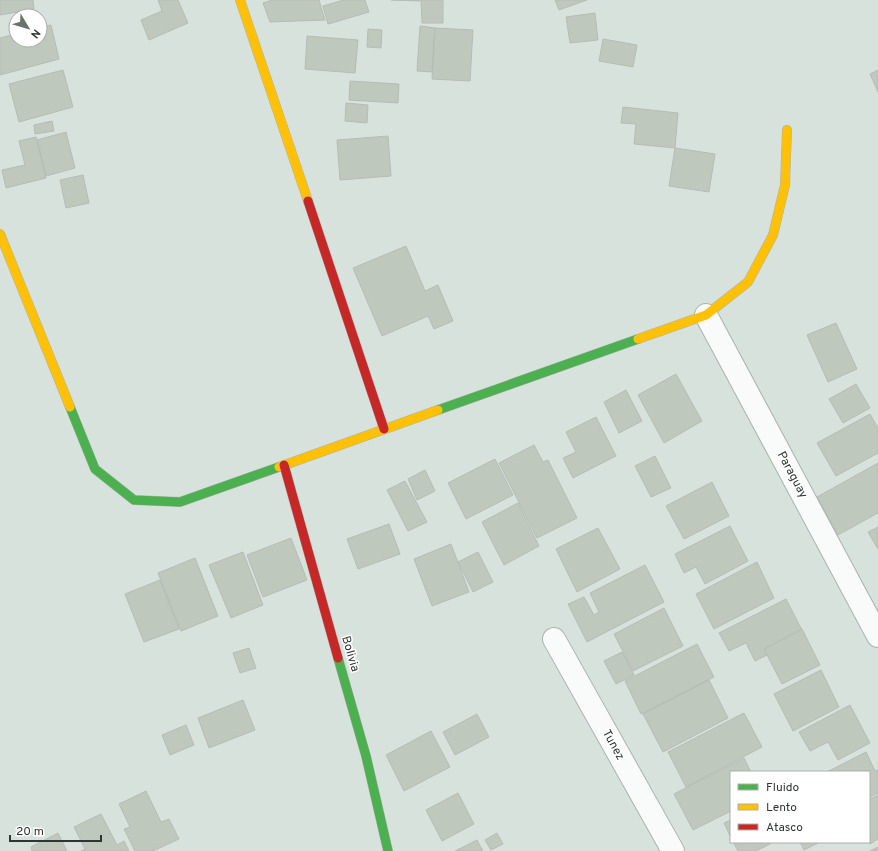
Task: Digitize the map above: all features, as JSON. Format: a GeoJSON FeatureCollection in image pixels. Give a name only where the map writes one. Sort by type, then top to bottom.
{"type":"FeatureCollection","features":[{"type":"Feature","properties":{"kind":"street"},"geometry":{"type":"LineString","coordinates":[[240,0],[384,429]]}},
{"type":"Feature","properties":{"kind":"street"},"geometry":{"type":"LineString","coordinates":[[0,234],[95,470],[134,500],[180,502],[706,315],[748,282],[773,235],[785,185],[787,130]]}},
{"type":"Feature","properties":{"kind":"street","name":"Paraguay"},"geometry":{"type":"LineString","coordinates":[[706,315],[878,636]]}},
{"type":"Feature","properties":{"kind":"street","name":"Bolivia"},"geometry":{"type":"LineString","coordinates":[[284,465],[366,756],[388,851]]}},
{"type":"Feature","properties":{"kind":"street","name":"Tunez"},"geometry":{"type":"LineString","coordinates":[[554,639],[673,851]]}},
{"type":"Feature","properties":{"kind":"building"},"geometry":{"type":"Polygon","coordinates":[[[0,0],[33,0],[34,8],[8,8],[8,14],[0,15],[0,0]]]}},
{"type":"Feature","properties":{"kind":"building"},"geometry":{"type":"Polygon","coordinates":[[[158,0],[178,0],[188,23],[149,40],[141,20],[162,11],[158,0]]]}},
{"type":"Feature","properties":{"kind":"building"},"geometry":{"type":"Polygon","coordinates":[[[272,0],[319,0],[325,20],[270,22],[263,3],[272,0]]]}},
{"type":"Feature","properties":{"kind":"building"},"geometry":{"type":"Polygon","coordinates":[[[344,0],[365,0],[369,12],[328,24],[323,6],[344,0]]]}},
{"type":"Feature","properties":{"kind":"building"},"geometry":{"type":"Polygon","coordinates":[[[391,0],[420,0],[420,1],[391,0]]]}},
{"type":"Feature","properties":{"kind":"building"},"geometry":{"type":"Polygon","coordinates":[[[421,0],[443,0],[443,23],[422,23],[421,0]]]}},
{"type":"Feature","properties":{"kind":"building"},"geometry":{"type":"Polygon","coordinates":[[[555,0],[587,0],[559,10],[555,0]]]}},
{"type":"Feature","properties":{"kind":"building"},"geometry":{"type":"Polygon","coordinates":[[[595,13],[598,40],[570,43],[566,17],[595,13]]]}},
{"type":"Feature","properties":{"kind":"building"},"geometry":{"type":"Polygon","coordinates":[[[51,25],[59,59],[0,75],[0,38],[8,36],[8,48],[48,48],[48,26],[51,25]]]}},
{"type":"Feature","properties":{"kind":"building"},"geometry":{"type":"Polygon","coordinates":[[[420,26],[435,28],[432,72],[417,71],[420,26]]]}},
{"type":"Feature","properties":{"kind":"building"},"geometry":{"type":"Polygon","coordinates":[[[435,28],[473,30],[470,81],[432,79],[435,28]]]}},
{"type":"Feature","properties":{"kind":"building"},"geometry":{"type":"Polygon","coordinates":[[[368,29],[382,30],[381,48],[367,47],[368,29]]]}},
{"type":"Feature","properties":{"kind":"building"},"geometry":{"type":"Polygon","coordinates":[[[307,36],[358,40],[355,73],[305,69],[307,36]]]}},
{"type":"Feature","properties":{"kind":"building"},"geometry":{"type":"Polygon","coordinates":[[[603,39],[637,45],[633,67],[599,61],[603,39]]]}},
{"type":"Feature","properties":{"kind":"building"},"geometry":{"type":"Polygon","coordinates":[[[63,70],[73,107],[19,122],[9,84],[63,70]]]}},
{"type":"Feature","properties":{"kind":"building"},"geometry":{"type":"Polygon","coordinates":[[[878,70],[878,92],[870,74],[878,70]]]}},
{"type":"Feature","properties":{"kind":"building"},"geometry":{"type":"Polygon","coordinates":[[[350,81],[399,84],[398,103],[349,100],[350,81]]]}},
{"type":"Feature","properties":{"kind":"building"},"geometry":{"type":"Polygon","coordinates":[[[346,103],[368,105],[367,123],[345,121],[346,103]]]}},
{"type":"Feature","properties":{"kind":"building"},"geometry":{"type":"Polygon","coordinates":[[[623,107],[678,113],[675,148],[634,144],[636,124],[621,123],[623,107]]]}},
{"type":"Feature","properties":{"kind":"building"},"geometry":{"type":"Polygon","coordinates":[[[52,121],[54,131],[35,134],[34,125],[52,121]]]}},
{"type":"Feature","properties":{"kind":"building"},"geometry":{"type":"Polygon","coordinates":[[[66,132],[75,168],[46,176],[37,140],[66,132]]]}},
{"type":"Feature","properties":{"kind":"building"},"geometry":{"type":"Polygon","coordinates":[[[388,136],[391,176],[340,180],[337,140],[388,136]]]}},
{"type":"Feature","properties":{"kind":"building"},"geometry":{"type":"Polygon","coordinates":[[[36,137],[46,178],[6,188],[2,170],[25,165],[19,141],[36,137]]]}},
{"type":"Feature","properties":{"kind":"building"},"geometry":{"type":"Polygon","coordinates":[[[675,148],[715,154],[709,192],[669,186],[675,148]]]}},
{"type":"Feature","properties":{"kind":"building"},"geometry":{"type":"Polygon","coordinates":[[[83,175],[89,203],[66,208],[60,180],[83,175]]]}},
{"type":"Feature","properties":{"kind":"building"},"geometry":{"type":"Polygon","coordinates":[[[406,246],[425,291],[438,285],[453,321],[434,329],[428,316],[382,336],[353,268],[406,246]]]}},
{"type":"Feature","properties":{"kind":"building"},"geometry":{"type":"Polygon","coordinates":[[[836,323],[857,369],[828,382],[807,335],[836,323]]]}},
{"type":"Feature","properties":{"kind":"building"},"geometry":{"type":"Polygon","coordinates":[[[676,374],[702,421],[664,443],[638,395],[676,374]]]}},
{"type":"Feature","properties":{"kind":"building"},"geometry":{"type":"Polygon","coordinates":[[[856,384],[870,408],[843,423],[829,399],[856,384]]]}},
{"type":"Feature","properties":{"kind":"building"},"geometry":{"type":"Polygon","coordinates":[[[626,390],[642,421],[619,433],[604,402],[626,390]]]}},
{"type":"Feature","properties":{"kind":"building"},"geometry":{"type":"Polygon","coordinates":[[[870,414],[878,428],[878,453],[836,476],[817,443],[870,414]]]}},
{"type":"Feature","properties":{"kind":"building"},"geometry":{"type":"Polygon","coordinates":[[[596,417],[616,456],[573,478],[563,458],[576,452],[566,432],[596,417]]]}},
{"type":"Feature","properties":{"kind":"building"},"geometry":{"type":"Polygon","coordinates":[[[534,445],[543,462],[548,460],[577,518],[537,538],[499,463],[534,445]]]}},
{"type":"Feature","properties":{"kind":"building"},"geometry":{"type":"Polygon","coordinates":[[[655,456],[671,488],[651,497],[635,466],[655,456]]]}},
{"type":"Feature","properties":{"kind":"building"},"geometry":{"type":"Polygon","coordinates":[[[495,459],[513,495],[466,519],[448,483],[495,459]]]}},
{"type":"Feature","properties":{"kind":"building"},"geometry":{"type":"Polygon","coordinates":[[[878,463],[878,513],[838,535],[817,497],[878,463]]]}},
{"type":"Feature","properties":{"kind":"building"},"geometry":{"type":"Polygon","coordinates":[[[425,470],[435,491],[417,500],[408,479],[425,470]]]}},
{"type":"Feature","properties":{"kind":"building"},"geometry":{"type":"Polygon","coordinates":[[[405,481],[427,522],[408,531],[387,490],[405,481]]]}},
{"type":"Feature","properties":{"kind":"building"},"geometry":{"type":"Polygon","coordinates":[[[712,482],[729,516],[684,539],[666,506],[712,482]]]}},
{"type":"Feature","properties":{"kind":"building"},"geometry":{"type":"Polygon","coordinates":[[[518,503],[539,546],[504,565],[482,522],[518,503]]]}},
{"type":"Feature","properties":{"kind":"building"},"geometry":{"type":"Polygon","coordinates":[[[389,524],[400,554],[358,569],[347,539],[389,524]]]}},
{"type":"Feature","properties":{"kind":"building"},"geometry":{"type":"Polygon","coordinates":[[[730,526],[748,561],[705,584],[696,567],[684,573],[675,554],[730,526]]]}},
{"type":"Feature","properties":{"kind":"building"},"geometry":{"type":"Polygon","coordinates":[[[878,527],[878,549],[868,532],[878,527]]]}},
{"type":"Feature","properties":{"kind":"building"},"geometry":{"type":"Polygon","coordinates":[[[598,528],[620,569],[577,592],[556,549],[598,528]]]}},
{"type":"Feature","properties":{"kind":"building"},"geometry":{"type":"Polygon","coordinates":[[[291,538],[307,580],[263,597],[247,555],[291,538]]]}},
{"type":"Feature","properties":{"kind":"building"},"geometry":{"type":"Polygon","coordinates":[[[451,544],[469,592],[432,606],[414,559],[451,544]]]}},
{"type":"Feature","properties":{"kind":"building"},"geometry":{"type":"Polygon","coordinates":[[[243,552],[263,605],[231,618],[209,565],[243,552]]]}},
{"type":"Feature","properties":{"kind":"building"},"geometry":{"type":"Polygon","coordinates":[[[478,552],[493,582],[473,592],[458,562],[478,552]]]}},
{"type":"Feature","properties":{"kind":"building"},"geometry":{"type":"Polygon","coordinates":[[[195,558],[218,616],[181,631],[158,573],[195,558]]]}},
{"type":"Feature","properties":{"kind":"building"},"geometry":{"type":"Polygon","coordinates":[[[757,562],[774,598],[714,629],[696,594],[757,562]]]}},
{"type":"Feature","properties":{"kind":"building"},"geometry":{"type":"Polygon","coordinates":[[[645,565],[664,602],[587,642],[568,604],[584,597],[594,615],[599,612],[590,593],[645,565]]]}},
{"type":"Feature","properties":{"kind":"building"},"geometry":{"type":"Polygon","coordinates":[[[160,580],[179,629],[144,642],[125,594],[160,580]]]}},
{"type":"Feature","properties":{"kind":"building"},"geometry":{"type":"Polygon","coordinates":[[[786,599],[805,636],[755,661],[746,643],[729,651],[719,633],[786,599]]]}},
{"type":"Feature","properties":{"kind":"building"},"geometry":{"type":"Polygon","coordinates":[[[664,608],[683,646],[633,671],[614,634],[664,608]]]}},
{"type":"Feature","properties":{"kind":"building"},"geometry":{"type":"Polygon","coordinates":[[[802,629],[820,665],[782,684],[764,649],[802,629]]]}},
{"type":"Feature","properties":{"kind":"building"},"geometry":{"type":"Polygon","coordinates":[[[697,644],[714,677],[641,714],[625,681],[697,644]]]}},
{"type":"Feature","properties":{"kind":"building"},"geometry":{"type":"Polygon","coordinates":[[[249,648],[256,668],[240,673],[233,653],[249,648]]]}},
{"type":"Feature","properties":{"kind":"building"},"geometry":{"type":"Polygon","coordinates":[[[622,652],[634,675],[616,684],[604,661],[622,652]]]}},
{"type":"Feature","properties":{"kind":"building"},"geometry":{"type":"Polygon","coordinates":[[[821,670],[839,707],[793,731],[774,694],[821,670]]]}},
{"type":"Feature","properties":{"kind":"building"},"geometry":{"type":"Polygon","coordinates":[[[709,680],[728,718],[663,752],[643,714],[709,680]]]}},
{"type":"Feature","properties":{"kind":"building"},"geometry":{"type":"Polygon","coordinates":[[[243,700],[255,730],[209,748],[198,718],[243,700]]]}},
{"type":"Feature","properties":{"kind":"building"},"geometry":{"type":"Polygon","coordinates":[[[850,705],[870,743],[838,760],[828,742],[810,751],[799,732],[850,705]]]}},
{"type":"Feature","properties":{"kind":"building"},"geometry":{"type":"Polygon","coordinates":[[[744,713],[762,747],[686,787],[668,752],[744,713]]]}},
{"type":"Feature","properties":{"kind":"building"},"geometry":{"type":"Polygon","coordinates":[[[477,714],[489,737],[455,755],[443,732],[477,714]]]}},
{"type":"Feature","properties":{"kind":"building"},"geometry":{"type":"Polygon","coordinates":[[[186,725],[194,745],[170,755],[162,735],[186,725]]]}},
{"type":"Feature","properties":{"kind":"building"},"geometry":{"type":"Polygon","coordinates":[[[431,731],[450,767],[404,791],[386,755],[431,731]]]}},
{"type":"Feature","properties":{"kind":"building"},"geometry":{"type":"Polygon","coordinates":[[[866,752],[875,771],[878,770],[878,793],[870,797],[870,771],[829,771],[866,752]]]}},
{"type":"Feature","properties":{"kind":"building"},"geometry":{"type":"Polygon","coordinates":[[[744,758],[750,771],[730,771],[730,812],[693,830],[674,794],[744,758]]]}},
{"type":"Feature","properties":{"kind":"building"},"geometry":{"type":"Polygon","coordinates":[[[146,791],[161,822],[169,819],[179,839],[153,851],[135,851],[124,829],[130,827],[119,804],[146,791]]]}},
{"type":"Feature","properties":{"kind":"building"},"geometry":{"type":"Polygon","coordinates":[[[458,793],[474,824],[442,841],[426,810],[458,793]]]}},
{"type":"Feature","properties":{"kind":"building"},"geometry":{"type":"Polygon","coordinates":[[[878,795],[878,839],[870,844],[870,843],[870,799],[878,795]]]}},
{"type":"Feature","properties":{"kind":"building"},"geometry":{"type":"Polygon","coordinates":[[[101,814],[117,845],[124,841],[129,851],[81,851],[85,849],[74,827],[101,814]]]}},
{"type":"Feature","properties":{"kind":"building"},"geometry":{"type":"Polygon","coordinates":[[[730,820],[730,836],[724,823],[730,820]]]}},
{"type":"Feature","properties":{"kind":"building"},"geometry":{"type":"Polygon","coordinates":[[[58,833],[67,851],[32,851],[31,847],[58,833]]]}},
{"type":"Feature","properties":{"kind":"building"},"geometry":{"type":"Polygon","coordinates":[[[497,833],[503,844],[491,850],[485,840],[497,833]]]}},
{"type":"Feature","properties":{"kind":"building"},"geometry":{"type":"Polygon","coordinates":[[[477,840],[483,851],[455,851],[477,840]]]}},
{"type":"Feature","properties":{"kind":"building"},"geometry":{"type":"Polygon","coordinates":[[[734,843],[770,843],[756,851],[738,851],[734,843]]]}},
{"type":"Feature","properties":{"kind":"building"},"geometry":{"type":"Polygon","coordinates":[[[800,843],[818,843],[804,850],[800,843]]]}},
{"type":"Feature","properties":{"kind":"building"},"geometry":{"type":"Polygon","coordinates":[[[878,847],[878,851],[870,851],[878,847]]]}},
{"type":"Feature","properties":{"kind":"traffic: fast"},"geometry":{"type":"LineString","coordinates":[[438,410],[638,339]]}},
{"type":"Feature","properties":{"kind":"traffic: fast"},"geometry":{"type":"LineString","coordinates":[[70,407],[95,469],[134,500],[180,502],[279,467]]}},
{"type":"Feature","properties":{"kind":"traffic: fast"},"geometry":{"type":"LineString","coordinates":[[338,658],[366,756],[388,851]]}},
{"type":"Feature","properties":{"kind":"traffic: slow"},"geometry":{"type":"LineString","coordinates":[[240,0],[308,201]]}},
{"type":"Feature","properties":{"kind":"traffic: slow"},"geometry":{"type":"LineString","coordinates":[[638,339],[706,315],[748,282],[773,235],[785,185],[787,130]]}},
{"type":"Feature","properties":{"kind":"traffic: slow"},"geometry":{"type":"LineString","coordinates":[[0,234],[70,407]]}},
{"type":"Feature","properties":{"kind":"traffic: slow"},"geometry":{"type":"LineString","coordinates":[[279,467],[438,410]]}},
{"type":"Feature","properties":{"kind":"traffic: jam"},"geometry":{"type":"LineString","coordinates":[[308,201],[384,429]]}},
{"type":"Feature","properties":{"kind":"traffic: jam"},"geometry":{"type":"LineString","coordinates":[[284,465],[338,658]]}}]}
